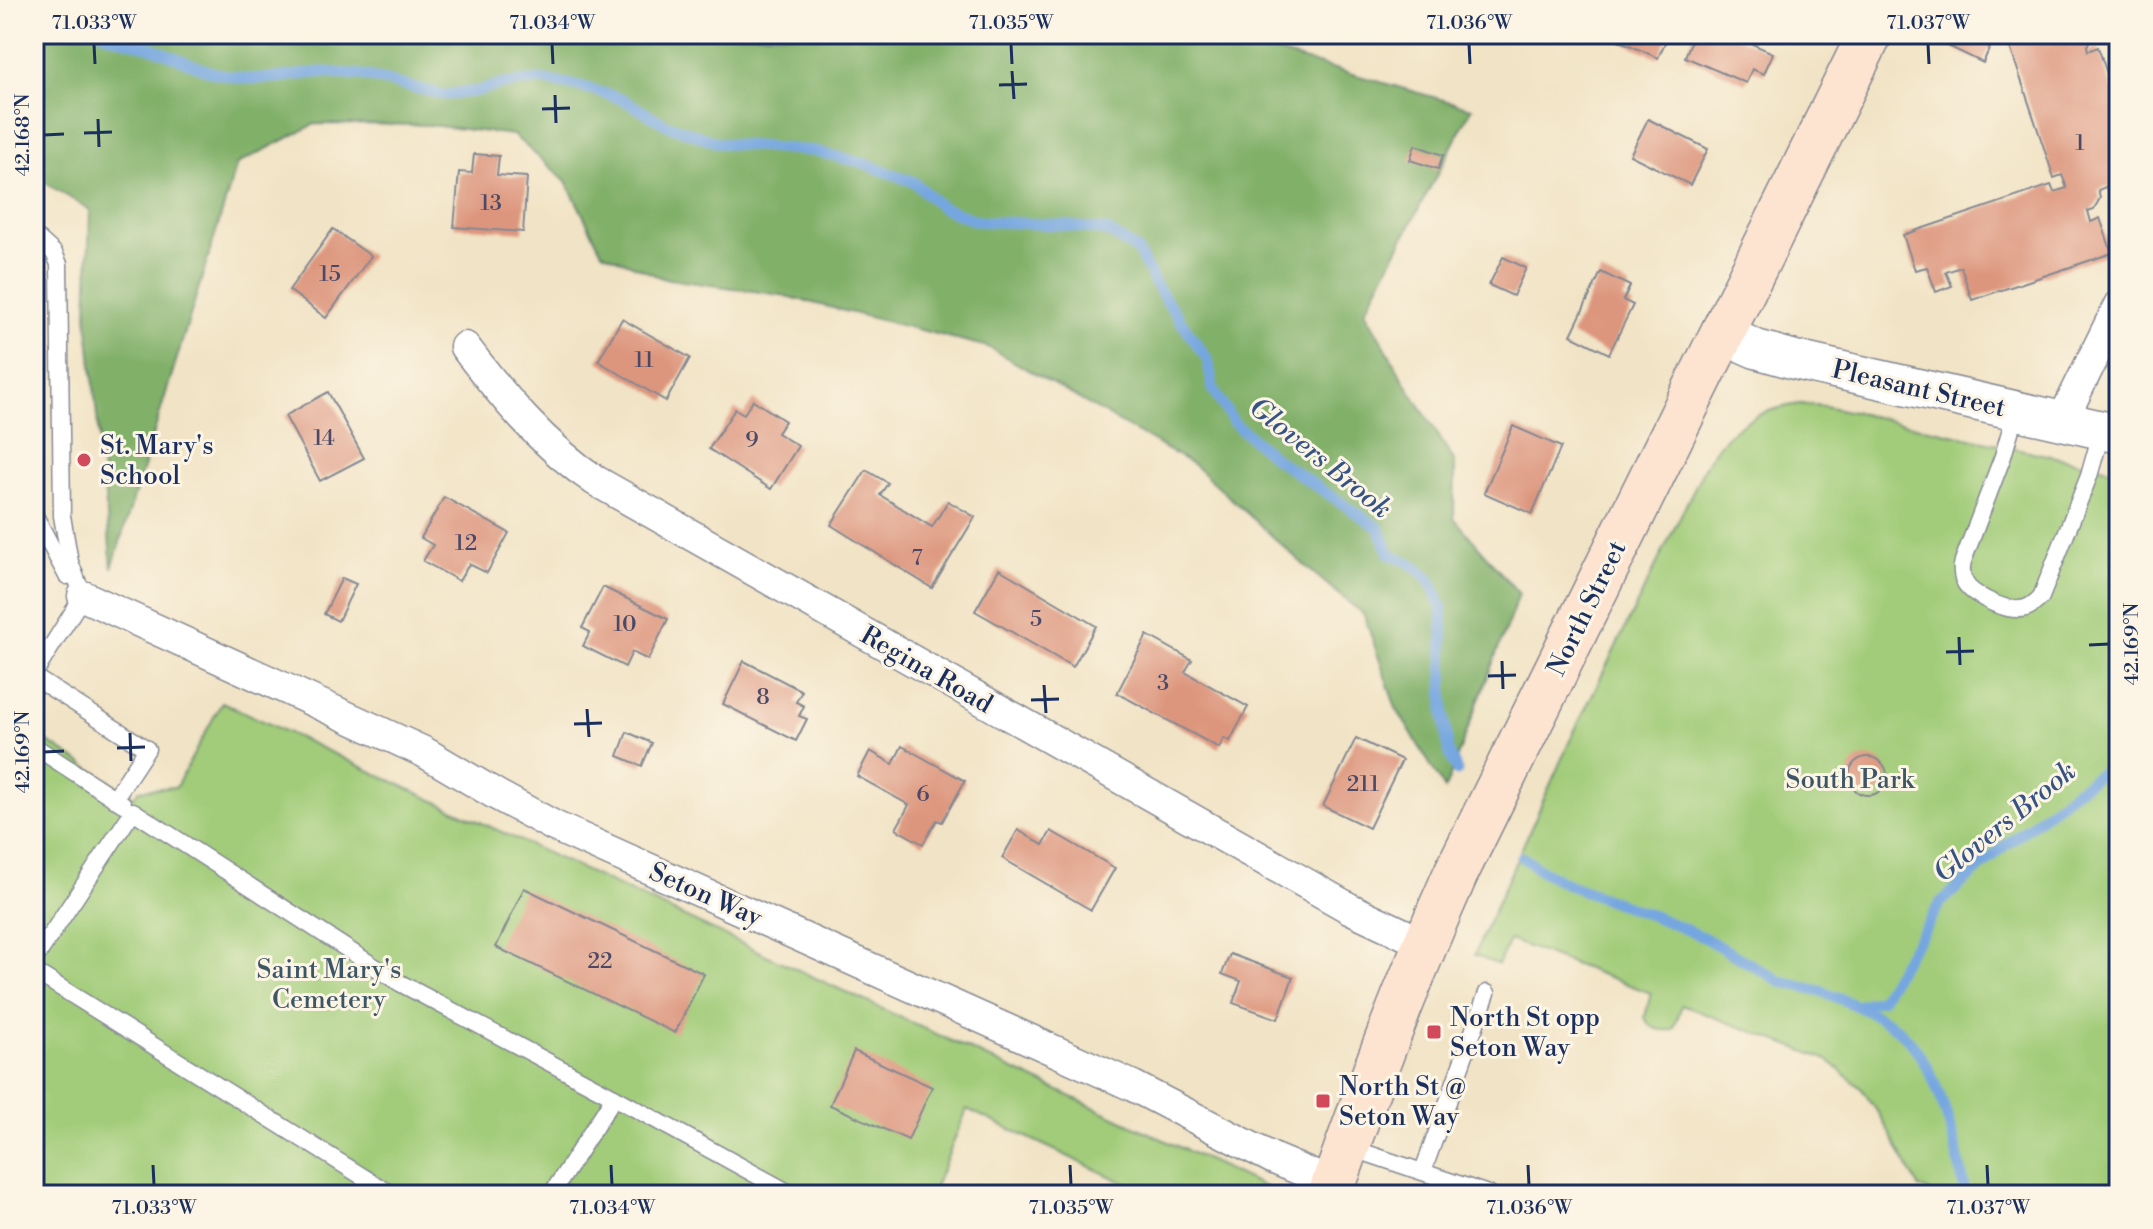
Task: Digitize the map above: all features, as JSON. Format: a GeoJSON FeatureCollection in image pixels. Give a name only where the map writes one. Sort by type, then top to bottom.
{"type":"FeatureCollection","features":[{"type":"Feature","properties":{"kind":"main road","name":"North Street"},"geometry":{"type":"LineString","coordinates":[[1337,1175],[1425,944],[1473,836],[1870,34]]}},
{"type":"Feature","properties":{"kind":"street"},"geometry":{"type":"LineString","coordinates":[[2062,421],[2119,305]]}},
{"type":"Feature","properties":{"kind":"street","name":"Pleasant Street"},"geometry":{"type":"LineString","coordinates":[[1722,334],[1776,355],[2110,432]]}},
{"type":"Feature","properties":{"kind":"street","name":"Regina Road"},"geometry":{"type":"LineString","coordinates":[[465,347],[525,422],[563,458],[596,481],[1349,908],[1425,944]]}},
{"type":"Feature","properties":{"kind":"street","name":"Seton Way"},"geometry":{"type":"LineString","coordinates":[[83,596],[424,752],[554,826],[1133,1086],[1274,1159],[1337,1175]]}},
{"type":"Feature","properties":{"kind":"lane"},"geometry":{"type":"LineString","coordinates":[[34,235],[54,253],[59,264],[62,516],[70,562],[83,596]]}},
{"type":"Feature","properties":{"kind":"lane"},"geometry":{"type":"LineString","coordinates":[[2016,411],[1961,571],[1966,586],[1974,594],[2013,609],[2028,607],[2041,597],[2110,432]]}},
{"type":"Feature","properties":{"kind":"lane"},"geometry":{"type":"LineString","coordinates":[[34,514],[72,584],[83,596]]}},
{"type":"Feature","properties":{"kind":"lane"},"geometry":{"type":"LineString","coordinates":[[83,596],[34,675],[147,749],[114,799]]}},
{"type":"Feature","properties":{"kind":"lane"},"geometry":{"type":"LineString","coordinates":[[34,746],[390,977],[793,1195]]}},
{"type":"Feature","properties":{"kind":"lane"},"geometry":{"type":"LineString","coordinates":[[34,960],[133,811]]}},
{"type":"Feature","properties":{"kind":"lane"},"geometry":{"type":"LineString","coordinates":[[34,971],[392,1195]]}},
{"type":"Feature","properties":{"kind":"lane"},"geometry":{"type":"LineString","coordinates":[[1423,1171],[1487,993]]}},
{"type":"Feature","properties":{"kind":"lane"},"geometry":{"type":"LineString","coordinates":[[551,1195],[614,1097]]}},
{"type":"Feature","properties":{"kind":"lane"},"geometry":{"type":"LineString","coordinates":[[1337,1175],[1423,1171],[1491,1195]]}},
{"type":"Feature","properties":{"kind":"green space"},"geometry":{"type":"Polygon","coordinates":[[[34,34],[1212,34],[1472,108],[1365,311],[1455,462],[1454,518],[1519,594],[1445,789],[1396,708],[1364,615],[1194,465],[988,347],[781,295],[662,278],[602,252],[566,181],[513,135],[429,125],[315,124],[237,164],[112,568],[87,315],[90,210],[34,176],[34,34]]]}},
{"type":"Feature","properties":{"kind":"green space","name":"South Park"},"geometry":{"type":"Polygon","coordinates":[[[1800,404],[1825,406],[2119,471],[2119,1195],[1936,1195],[1919,1187],[1861,1088],[1828,1060],[1682,1005],[1674,1028],[1655,1028],[1645,1017],[1651,993],[1509,940],[1498,965],[1474,955],[1572,736],[1708,460],[1727,437],[1747,421],[1771,410],[1800,404]]]}},
{"type":"Feature","properties":{"kind":"green space","name":"Saint Mary's Cemetery"},"geometry":{"type":"Polygon","coordinates":[[[222,702],[1276,1192],[1275,1195],[1150,1195],[967,1109],[934,1195],[34,1195],[34,733],[134,797],[139,790],[176,787],[222,702]]]}},
{"type":"Feature","properties":{"kind":"building"},"geometry":{"type":"Polygon","coordinates":[[[1605,34],[1669,34],[1658,58],[1605,34]]]}},
{"type":"Feature","properties":{"kind":"building"},"geometry":{"type":"Polygon","coordinates":[[[1694,34],[1729,34],[1773,53],[1764,74],[1752,69],[1746,83],[1685,57],[1694,34]]]}},
{"type":"Feature","properties":{"kind":"building"},"geometry":{"type":"Polygon","coordinates":[[[1946,34],[2093,34],[2088,51],[2098,47],[2119,109],[2119,194],[2111,197],[2108,186],[2098,190],[2100,198],[2094,209],[2088,211],[2091,222],[2100,218],[2112,253],[1972,300],[1961,267],[1946,272],[1952,286],[1936,292],[1927,267],[1915,270],[1903,235],[2051,185],[2054,192],[2067,188],[2062,175],[2054,178],[2008,41],[1990,47],[1983,63],[1942,43],[1946,34]]]}},
{"type":"Feature","properties":{"kind":"building"},"geometry":{"type":"Polygon","coordinates":[[[1648,119],[1708,149],[1690,185],[1630,155],[1648,119]]]}},
{"type":"Feature","properties":{"kind":"building"},"geometry":{"type":"Polygon","coordinates":[[[1415,145],[1443,155],[1438,169],[1410,160],[1415,145]]]}},
{"type":"Feature","properties":{"kind":"building"},"geometry":{"type":"Polygon","coordinates":[[[474,154],[499,156],[497,175],[527,177],[523,232],[454,227],[459,172],[472,173],[474,154]]]}},
{"type":"Feature","properties":{"kind":"building"},"geometry":{"type":"Polygon","coordinates":[[[333,229],[371,256],[326,318],[289,290],[333,229]]]}},
{"type":"Feature","properties":{"kind":"building"},"geometry":{"type":"Polygon","coordinates":[[[1503,257],[1526,268],[1513,296],[1489,285],[1503,257]]]}},
{"type":"Feature","properties":{"kind":"building"},"geometry":{"type":"Polygon","coordinates":[[[1601,272],[1630,286],[1623,300],[1633,305],[1609,354],[1571,335],[1601,272]]]}},
{"type":"Feature","properties":{"kind":"building"},"geometry":{"type":"Polygon","coordinates":[[[622,319],[690,358],[666,401],[598,361],[622,319]]]}},
{"type":"Feature","properties":{"kind":"building"},"geometry":{"type":"Polygon","coordinates":[[[328,392],[364,458],[320,481],[285,416],[328,392]]]}},
{"type":"Feature","properties":{"kind":"building"},"geometry":{"type":"Polygon","coordinates":[[[753,400],[785,421],[777,433],[798,446],[771,489],[709,449],[735,409],[744,414],[753,400]]]}},
{"type":"Feature","properties":{"kind":"building"},"geometry":{"type":"Polygon","coordinates":[[[1513,426],[1561,447],[1532,514],[1484,493],[1513,426]]]}},
{"type":"Feature","properties":{"kind":"building"},"geometry":{"type":"Polygon","coordinates":[[[866,470],[888,483],[880,495],[932,527],[948,501],[975,517],[932,588],[831,525],[866,470]]]}},
{"type":"Feature","properties":{"kind":"building"},"geometry":{"type":"Polygon","coordinates":[[[444,497],[509,533],[487,573],[469,564],[459,581],[423,561],[433,545],[421,538],[444,497]]]}},
{"type":"Feature","properties":{"kind":"building"},"geometry":{"type":"Polygon","coordinates":[[[999,569],[1096,626],[1073,667],[975,611],[999,569]]]}},
{"type":"Feature","properties":{"kind":"building"},"geometry":{"type":"Polygon","coordinates":[[[342,578],[356,584],[338,621],[324,614],[342,578]]]}},
{"type":"Feature","properties":{"kind":"building"},"geometry":{"type":"Polygon","coordinates":[[[603,587],[668,619],[648,660],[632,652],[625,667],[583,646],[590,632],[582,628],[603,587]]]}},
{"type":"Feature","properties":{"kind":"building"},"geometry":{"type":"Polygon","coordinates":[[[1147,635],[1192,660],[1185,672],[1248,707],[1230,741],[1224,738],[1219,748],[1117,693],[1147,635]]]}},
{"type":"Feature","properties":{"kind":"building"},"geometry":{"type":"Polygon","coordinates":[[[744,661],[802,691],[796,702],[804,706],[799,716],[807,719],[796,741],[723,704],[744,661]]]}},
{"type":"Feature","properties":{"kind":"building"},"geometry":{"type":"Polygon","coordinates":[[[627,732],[652,743],[642,766],[618,756],[627,732]]]}},
{"type":"Feature","properties":{"kind":"building"},"geometry":{"type":"Polygon","coordinates":[[[1356,738],[1402,760],[1369,828],[1323,806],[1356,738]]]}},
{"type":"Feature","properties":{"kind":"building"},"geometry":{"type":"Polygon","coordinates":[[[902,746],[965,781],[942,822],[937,820],[923,844],[896,829],[909,805],[857,776],[870,751],[893,764],[902,746]]]}},
{"type":"Feature","properties":{"kind":"building"},"geometry":{"type":"Polygon","coordinates":[[[1868,757],[1882,762],[1887,776],[1882,790],[1868,795],[1854,790],[1849,776],[1854,762],[1868,757]]]}},
{"type":"Feature","properties":{"kind":"building"},"geometry":{"type":"Polygon","coordinates":[[[1018,830],[1043,845],[1051,831],[1115,868],[1091,910],[1002,858],[1018,830]]]}},
{"type":"Feature","properties":{"kind":"building"},"geometry":{"type":"Polygon","coordinates":[[[524,888],[704,974],[675,1033],[496,947],[524,888]]]}},
{"type":"Feature","properties":{"kind":"building"},"geometry":{"type":"Polygon","coordinates":[[[1230,954],[1293,977],[1278,1019],[1233,1003],[1241,981],[1222,974],[1230,954]]]}},
{"type":"Feature","properties":{"kind":"building"},"geometry":{"type":"Polygon","coordinates":[[[854,1051],[932,1087],[908,1140],[830,1105],[854,1051]]]}},
{"type":"Feature","properties":{"kind":"waterway","name":"Glovers Brook"},"geometry":{"type":"LineString","coordinates":[[104,34],[153,48],[211,72],[245,79],[322,72],[362,75],[444,95],[541,80],[580,86],[622,99],[665,124],[719,143],[814,151],[863,163],[914,182],[941,207],[977,221],[1062,225],[1107,231],[1137,250],[1157,287],[1208,360],[1213,389],[1233,422],[1276,459],[1379,528],[1390,554],[1408,562],[1429,578],[1442,608],[1444,713],[1448,750],[1457,771]]}},
{"type":"Feature","properties":{"kind":"waterway","name":"Glovers Brook"},"geometry":{"type":"LineString","coordinates":[[1522,857],[1569,885],[1703,937],[1782,982],[1821,991],[1857,1006],[1881,999],[1940,903],[2002,848],[2119,760]]}},
{"type":"Feature","properties":{"kind":"waterway"},"geometry":{"type":"LineString","coordinates":[[1857,1006],[1896,1028],[1922,1059],[1942,1101],[1964,1187]]}},
{"type":"Feature","properties":{"kind":"place","name":"St. Mary's School"},"geometry":{"type":"Point","coordinates":[84,460]}},
{"type":"Feature","properties":{"kind":"place","name":"North St opp Seton Way"},"geometry":{"type":"Point","coordinates":[1434,1032]}},
{"type":"Feature","properties":{"kind":"place","name":"North St @ Seton Way"},"geometry":{"type":"Point","coordinates":[1323,1101]}}]}
